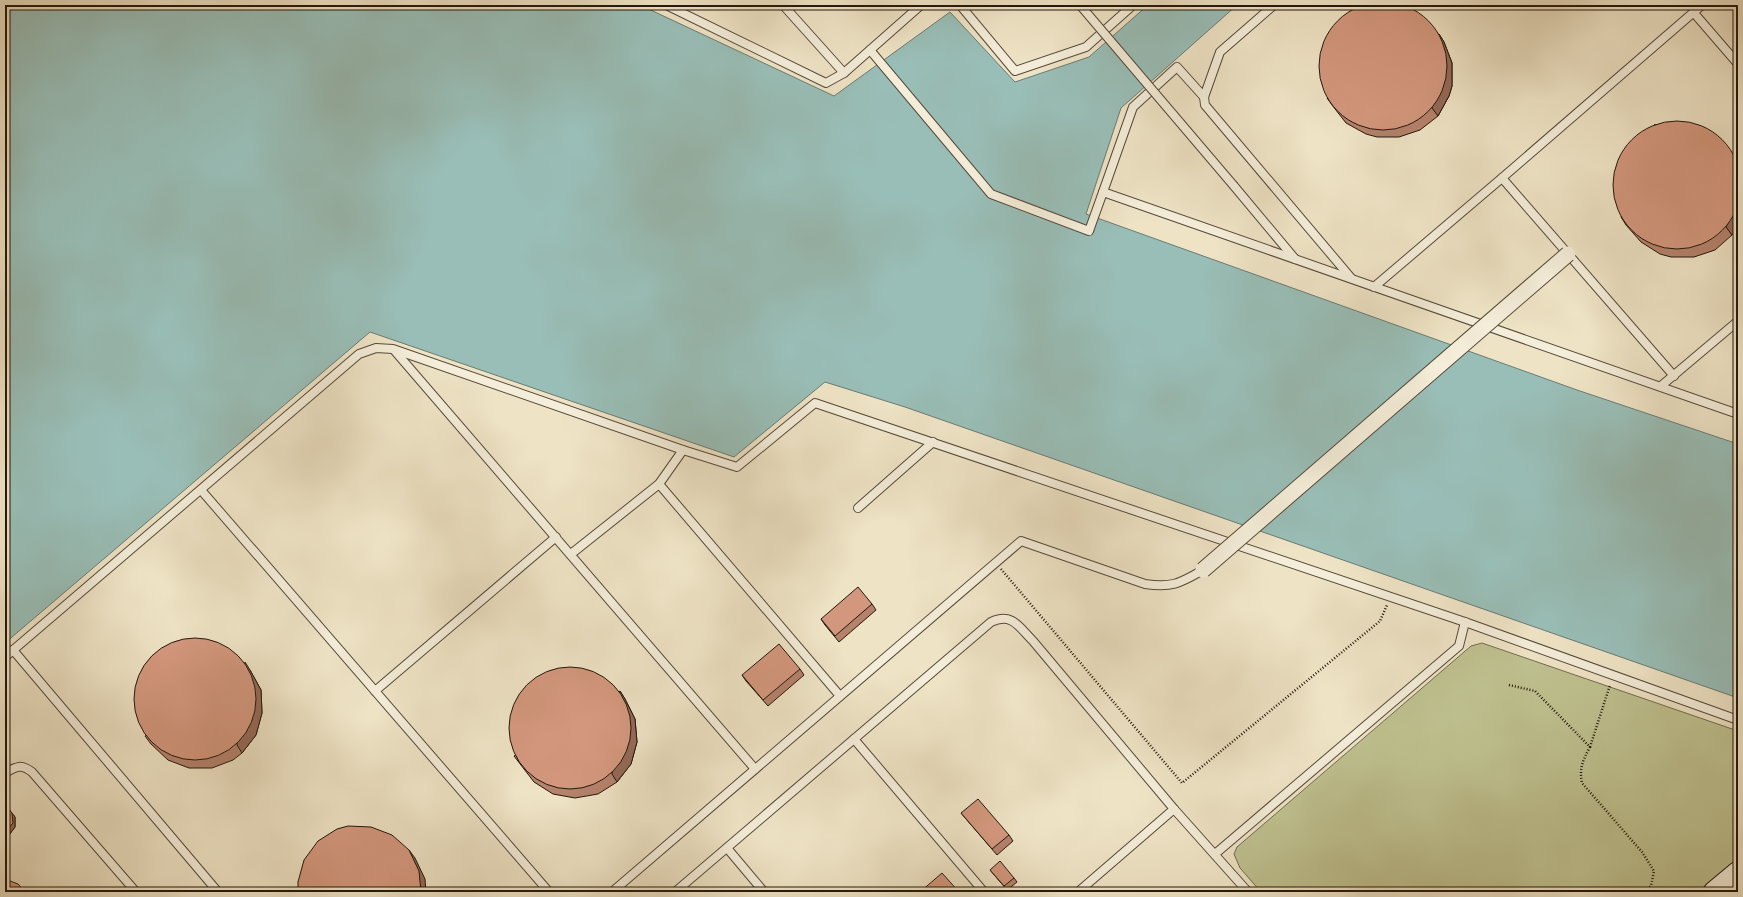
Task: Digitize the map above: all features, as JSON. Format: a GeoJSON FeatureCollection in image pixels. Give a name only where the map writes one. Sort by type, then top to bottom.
{"type":"FeatureCollection","features":[{"type":"Feature","properties":{"kind":"street"},"geometry":{"type":"LineString","coordinates":[[1204,570],[1568,254]]}},
{"type":"Feature","properties":{"kind":"street"},"geometry":{"type":"LineString","coordinates":[[1714,892],[1738,872]]}},
{"type":"Feature","properties":{"kind":"lane"},"geometry":{"type":"LineString","coordinates":[[666,5],[826,83],[844,72],[921,5]]}},
{"type":"Feature","properties":{"kind":"lane"},"geometry":{"type":"LineString","coordinates":[[783,5],[844,72]]}},
{"type":"Feature","properties":{"kind":"lane"},"geometry":{"type":"LineString","coordinates":[[960,5],[1015,71],[1086,47],[1133,5]]}},
{"type":"Feature","properties":{"kind":"lane"},"geometry":{"type":"LineString","coordinates":[[1080,5],[1296,260]]}},
{"type":"Feature","properties":{"kind":"lane"},"geometry":{"type":"LineString","coordinates":[[1274,5],[1220,52],[1204,97],[1205,106],[1352,279]]}},
{"type":"Feature","properties":{"kind":"lane"},"geometry":{"type":"LineString","coordinates":[[1374,287],[1702,5]]}},
{"type":"Feature","properties":{"kind":"lane"},"geometry":{"type":"LineString","coordinates":[[1694,13],[1738,64]]}},
{"type":"Feature","properties":{"kind":"lane"},"geometry":{"type":"LineString","coordinates":[[870,50],[991,194],[1088,231],[1133,107],[1177,67],[1204,97]]}},
{"type":"Feature","properties":{"kind":"lane"},"geometry":{"type":"LineString","coordinates":[[1502,178],[1674,376]]}},
{"type":"Feature","properties":{"kind":"lane"},"geometry":{"type":"LineString","coordinates":[[1103,192],[1738,414]]}},
{"type":"Feature","properties":{"kind":"lane"},"geometry":{"type":"LineString","coordinates":[[1661,386],[1738,321]]}},
{"type":"Feature","properties":{"kind":"lane"},"geometry":{"type":"LineString","coordinates":[[5,657],[359,354],[376,348],[393,349],[683,450],[737,467],[815,403],[1465,622],[1738,720]]}},
{"type":"Feature","properties":{"kind":"lane"},"geometry":{"type":"LineString","coordinates":[[393,349],[755,769]]}},
{"type":"Feature","properties":{"kind":"lane"},"geometry":{"type":"LineString","coordinates":[[858,508],[933,442]]}},
{"type":"Feature","properties":{"kind":"lane"},"geometry":{"type":"LineString","coordinates":[[571,554],[659,484],[683,450]]}},
{"type":"Feature","properties":{"kind":"lane"},"geometry":{"type":"LineString","coordinates":[[659,484],[840,696]]}},
{"type":"Feature","properties":{"kind":"lane"},"geometry":{"type":"LineString","coordinates":[[201,490],[548,892]]}},
{"type":"Feature","properties":{"kind":"lane"},"geometry":{"type":"LineString","coordinates":[[375,691],[556,538]]}},
{"type":"Feature","properties":{"kind":"lane"},"geometry":{"type":"LineString","coordinates":[[612,892],[1021,541],[1145,584],[1163,587],[1182,582],[1204,570]]}},
{"type":"Feature","properties":{"kind":"lane"},"geometry":{"type":"LineString","coordinates":[[675,892],[991,622],[999,618],[1008,618],[1033,641],[1174,809],[1248,892]]}},
{"type":"Feature","properties":{"kind":"lane"},"geometry":{"type":"LineString","coordinates":[[1215,854],[1459,646],[1465,622]]}},
{"type":"Feature","properties":{"kind":"lane"},"geometry":{"type":"LineString","coordinates":[[12,650],[218,892]]}},
{"type":"Feature","properties":{"kind":"lane"},"geometry":{"type":"LineString","coordinates":[[854,739],[984,892]]}},
{"type":"Feature","properties":{"kind":"lane"},"geometry":{"type":"LineString","coordinates":[[5,773],[15,767],[24,767],[32,772],[136,892]]}},
{"type":"Feature","properties":{"kind":"lane"},"geometry":{"type":"LineString","coordinates":[[1078,892],[1174,809]]}},
{"type":"Feature","properties":{"kind":"lane"},"geometry":{"type":"LineString","coordinates":[[727,848],[764,892]]}},
{"type":"Feature","properties":{"kind":"path"},"geometry":{"type":"LineString","coordinates":[[996,562],[1182,783],[1380,621],[1390,597]]}},
{"type":"Feature","properties":{"kind":"path"},"geometry":{"type":"LineString","coordinates":[[1613,676],[1590,747],[1583,760],[1580,772],[1582,782],[1642,852],[1654,871],[1651,886],[1643,892]]}},
{"type":"Feature","properties":{"kind":"path"},"geometry":{"type":"LineString","coordinates":[[1509,685],[1535,691],[1590,747]]}},
{"type":"Feature","properties":{"kind":"green space"},"geometry":{"type":"Polygon","coordinates":[[[1482,643],[1738,731],[1738,858],[1698,892],[1261,892],[1240,868],[1234,854],[1237,847],[1471,646],[1482,643]]]}},
{"type":"Feature","properties":{"kind":"water"},"geometry":{"type":"Polygon","coordinates":[[[5,5],[640,5],[834,96],[950,12],[1015,82],[1089,57],[1148,5],[1237,5],[1121,108],[1086,214],[1577,390],[1738,444],[1738,698],[905,407],[825,382],[734,457],[370,332],[5,643],[5,5]]]}},
{"type":"Feature","properties":{"kind":"building"},"geometry":{"type":"Polygon","coordinates":[[[1383,2],[1395,3],[1407,7],[1428,21],[1442,42],[1446,54],[1446,78],[1442,90],[1428,111],[1407,125],[1395,129],[1383,130],[1371,129],[1359,125],[1338,111],[1324,90],[1320,78],[1319,66],[1320,54],[1324,42],[1338,21],[1359,7],[1371,3],[1383,2]]]}},
{"type":"Feature","properties":{"kind":"building"},"geometry":{"type":"Polygon","coordinates":[[[1677,121],[1689,122],[1701,126],[1722,140],[1736,161],[1740,173],[1740,197],[1736,209],[1722,230],[1701,244],[1689,248],[1677,249],[1665,248],[1653,244],[1632,230],[1618,209],[1614,197],[1613,185],[1614,173],[1618,161],[1632,140],[1653,126],[1665,122],[1677,121]]]}},
{"type":"Feature","properties":{"kind":"building"},"geometry":{"type":"Polygon","coordinates":[[[858,587],[872,604],[835,636],[821,619],[858,587]]]}},
{"type":"Feature","properties":{"kind":"building"},"geometry":{"type":"Polygon","coordinates":[[[195,638],[219,642],[238,656],[252,675],[256,699],[252,723],[238,742],[219,756],[195,760],[171,756],[152,742],[138,723],[134,699],[138,675],[152,656],[171,642],[195,638]]]}},
{"type":"Feature","properties":{"kind":"building"},"geometry":{"type":"Polygon","coordinates":[[[779,644],[800,669],[763,700],[742,675],[779,644]]]}},
{"type":"Feature","properties":{"kind":"building"},"geometry":{"type":"Polygon","coordinates":[[[570,667],[594,671],[613,685],[627,704],[631,728],[627,752],[613,771],[594,785],[570,789],[546,785],[527,771],[513,752],[509,728],[513,704],[527,685],[546,671],[570,667]]]}},
{"type":"Feature","properties":{"kind":"building"},"geometry":{"type":"Polygon","coordinates":[[[978,799],[1009,835],[992,849],[961,813],[978,799]]]}},
{"type":"Feature","properties":{"kind":"building"},"geometry":{"type":"Polygon","coordinates":[[[5,805],[12,813],[13,823],[6,831],[5,831],[5,805]]]}},
{"type":"Feature","properties":{"kind":"building"},"geometry":{"type":"Polygon","coordinates":[[[348,826],[371,827],[392,835],[409,850],[419,871],[421,892],[298,892],[298,882],[304,860],[318,841],[337,829],[348,826]]]}},
{"type":"Feature","properties":{"kind":"building"},"geometry":{"type":"Polygon","coordinates":[[[1000,861],[1014,878],[1004,886],[990,870],[1000,861]]]}},
{"type":"Feature","properties":{"kind":"building"},"geometry":{"type":"Polygon","coordinates":[[[942,873],[959,892],[920,892],[942,873]]]}},
{"type":"Feature","properties":{"kind":"building"},"geometry":{"type":"Polygon","coordinates":[[[5,879],[18,884],[26,892],[5,892],[5,879]]]}}]}
